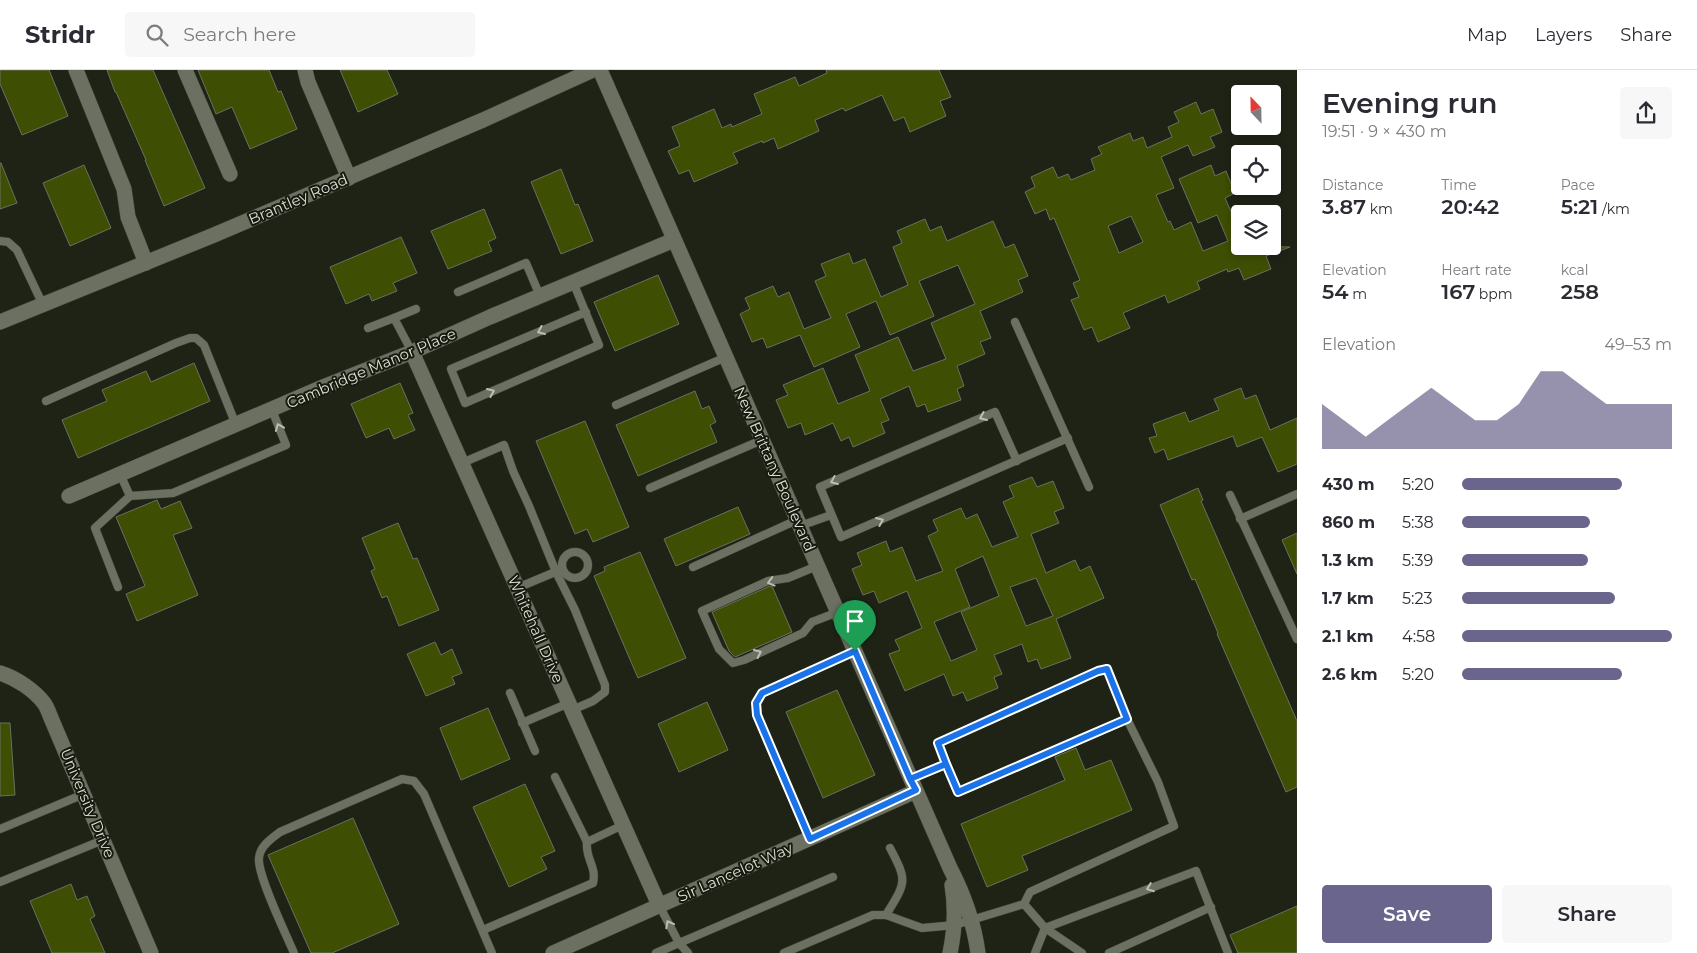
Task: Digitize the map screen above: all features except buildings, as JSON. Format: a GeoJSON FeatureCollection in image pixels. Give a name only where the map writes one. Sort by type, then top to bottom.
{"type":"FeatureCollection","features":[{"type":"Feature","properties":{"kind":"street"},"geometry":{"type":"LineString","coordinates":[[76,70],[124,189],[128,217],[146,263]]}},
{"type":"Feature","properties":{"kind":"street"},"geometry":{"type":"LineString","coordinates":[[185,70],[230,174]]}},
{"type":"Feature","properties":{"kind":"street"},"geometry":{"type":"LineString","coordinates":[[305,70],[308,82],[349,178]]}},
{"type":"Feature","properties":{"kind":"street","name":"Brantley Road"},"geometry":{"type":"LineString","coordinates":[[0,322],[349,178],[593,70]]}},
{"type":"Feature","properties":{"kind":"street","name":"New Brittany Boulevard"},"geometry":{"type":"LineString","coordinates":[[600,70],[913,785],[962,892],[972,921],[978,953]]}},
{"type":"Feature","properties":{"kind":"street","name":"Cambridge Manor Place"},"geometry":{"type":"LineString","coordinates":[[69,496],[674,240]]}},
{"type":"Feature","properties":{"kind":"street","name":"Whitehall Drive"},"geometry":{"type":"LineString","coordinates":[[412,352],[660,905]]}},
{"type":"Feature","properties":{"kind":"street","name":"University Drive"},"geometry":{"type":"LineString","coordinates":[[0,674],[9,676],[28,688],[44,703],[151,953]]}},
{"type":"Feature","properties":{"kind":"street","name":"Sir Lancelot Way"},"geometry":{"type":"LineString","coordinates":[[553,953],[810,839],[913,785]]}},
{"type":"Feature","properties":{"kind":"street","name":"New Brittany Boulevard"},"geometry":{"type":"LineString","coordinates":[[950,868],[955,906],[955,925],[950,953]]}},
{"type":"Feature","properties":{"kind":"lane"},"geometry":{"type":"LineString","coordinates":[[0,241],[8,242],[17,250],[43,305]]}},
{"type":"Feature","properties":{"kind":"lane"},"geometry":{"type":"LineString","coordinates":[[458,292],[526,263],[540,296]]}},
{"type":"Feature","properties":{"kind":"lane"},"geometry":{"type":"LineString","coordinates":[[573,282],[586,312],[599,345],[465,403],[451,369],[586,312]]}},
{"type":"Feature","properties":{"kind":"lane"},"geometry":{"type":"LineString","coordinates":[[368,328],[416,309]]}},
{"type":"Feature","properties":{"kind":"lane"},"geometry":{"type":"LineString","coordinates":[[394,318],[412,352]]}},
{"type":"Feature","properties":{"kind":"lane"},"geometry":{"type":"LineString","coordinates":[[1015,322],[1089,487]]}},
{"type":"Feature","properties":{"kind":"lane"},"geometry":{"type":"LineString","coordinates":[[46,401],[176,343],[196,338],[204,345],[236,425]]}},
{"type":"Feature","properties":{"kind":"lane"},"geometry":{"type":"LineString","coordinates":[[616,405],[726,357]]}},
{"type":"Feature","properties":{"kind":"lane"},"geometry":{"type":"LineString","coordinates":[[118,587],[95,528],[130,496],[173,493],[286,445],[272,410]]}},
{"type":"Feature","properties":{"kind":"lane"},"geometry":{"type":"LineString","coordinates":[[1017,461],[994,412],[820,487],[842,537],[1017,461],[1068,438]]}},
{"type":"Feature","properties":{"kind":"lane"},"geometry":{"type":"LineString","coordinates":[[650,488],[762,440]]}},
{"type":"Feature","properties":{"kind":"lane"},"geometry":{"type":"LineString","coordinates":[[462,463],[504,445],[512,471],[559,571],[605,685],[606,692],[593,701],[570,706],[522,723]]}},
{"type":"Feature","properties":{"kind":"lane"},"geometry":{"type":"LineString","coordinates":[[120,474],[130,496]]}},
{"type":"Feature","properties":{"kind":"lane"},"geometry":{"type":"LineString","coordinates":[[1240,519],[1297,494]]}},
{"type":"Feature","properties":{"kind":"lane"},"geometry":{"type":"LineString","coordinates":[[1230,495],[1297,639]]}},
{"type":"Feature","properties":{"kind":"lane"},"geometry":{"type":"LineString","coordinates":[[693,567],[799,523],[831,515]]}},
{"type":"Feature","properties":{"kind":"lane"},"geometry":{"type":"LineString","coordinates":[[817,566],[788,578],[768,582],[702,611],[719,649],[733,662],[744,660],[802,633],[812,622],[838,612]]}},
{"type":"Feature","properties":{"kind":"lane"},"geometry":{"type":"LineString","coordinates":[[518,588],[559,571]]}},
{"type":"Feature","properties":{"kind":"lane"},"geometry":{"type":"LineString","coordinates":[[810,839],[757,715],[756,703],[762,693],[855,651]]}},
{"type":"Feature","properties":{"kind":"lane"},"geometry":{"type":"LineString","coordinates":[[784,953],[799,950],[873,915],[886,915],[922,928],[955,925],[972,921],[1024,904],[1030,892],[1174,826],[1158,782],[1127,719],[1107,669],[1098,671],[938,743],[958,792],[1127,719]]}},
{"type":"Feature","properties":{"kind":"lane"},"geometry":{"type":"LineString","coordinates":[[510,692],[534,751]]}},
{"type":"Feature","properties":{"kind":"lane"},"geometry":{"type":"LineString","coordinates":[[913,785],[946,764]]}},
{"type":"Feature","properties":{"kind":"lane"},"geometry":{"type":"LineString","coordinates":[[483,930],[594,883],[595,874],[586,850],[587,842],[555,777]]}},
{"type":"Feature","properties":{"kind":"lane"},"geometry":{"type":"LineString","coordinates":[[294,953],[261,874],[259,858],[264,844],[280,832],[402,779],[414,782],[424,794],[492,953]]}},
{"type":"Feature","properties":{"kind":"lane"},"geometry":{"type":"LineString","coordinates":[[0,829],[84,794]]}},
{"type":"Feature","properties":{"kind":"lane"},"geometry":{"type":"LineString","coordinates":[[587,842],[623,825]]}},
{"type":"Feature","properties":{"kind":"lane"},"geometry":{"type":"LineString","coordinates":[[0,882],[103,840]]}},
{"type":"Feature","properties":{"kind":"lane"},"geometry":{"type":"LineString","coordinates":[[886,915],[901,890],[903,879],[901,869],[890,848]]}},
{"type":"Feature","properties":{"kind":"lane"},"geometry":{"type":"LineString","coordinates":[[1035,953],[1044,928],[1196,871],[1228,953]]}},
{"type":"Feature","properties":{"kind":"lane"},"geometry":{"type":"LineString","coordinates":[[656,953],[833,877]]}},
{"type":"Feature","properties":{"kind":"lane"},"geometry":{"type":"LineString","coordinates":[[1024,904],[1044,928],[1082,953]]}},
{"type":"Feature","properties":{"kind":"lane"},"geometry":{"type":"LineString","coordinates":[[660,905],[680,943],[688,953]]}},
{"type":"Feature","properties":{"kind":"lane"},"geometry":{"type":"LineString","coordinates":[[1109,953],[1211,907]]}},
{"type":"Feature","properties":{"kind":"route"},"geometry":{"type":"LineString","coordinates":[[855,651],[762,693],[756,703],[757,715],[810,839],[916,790],[910,779],[946,764],[958,792],[1127,719],[1107,669],[1098,671],[938,743],[946,764],[910,779],[855,651]]}}]}
